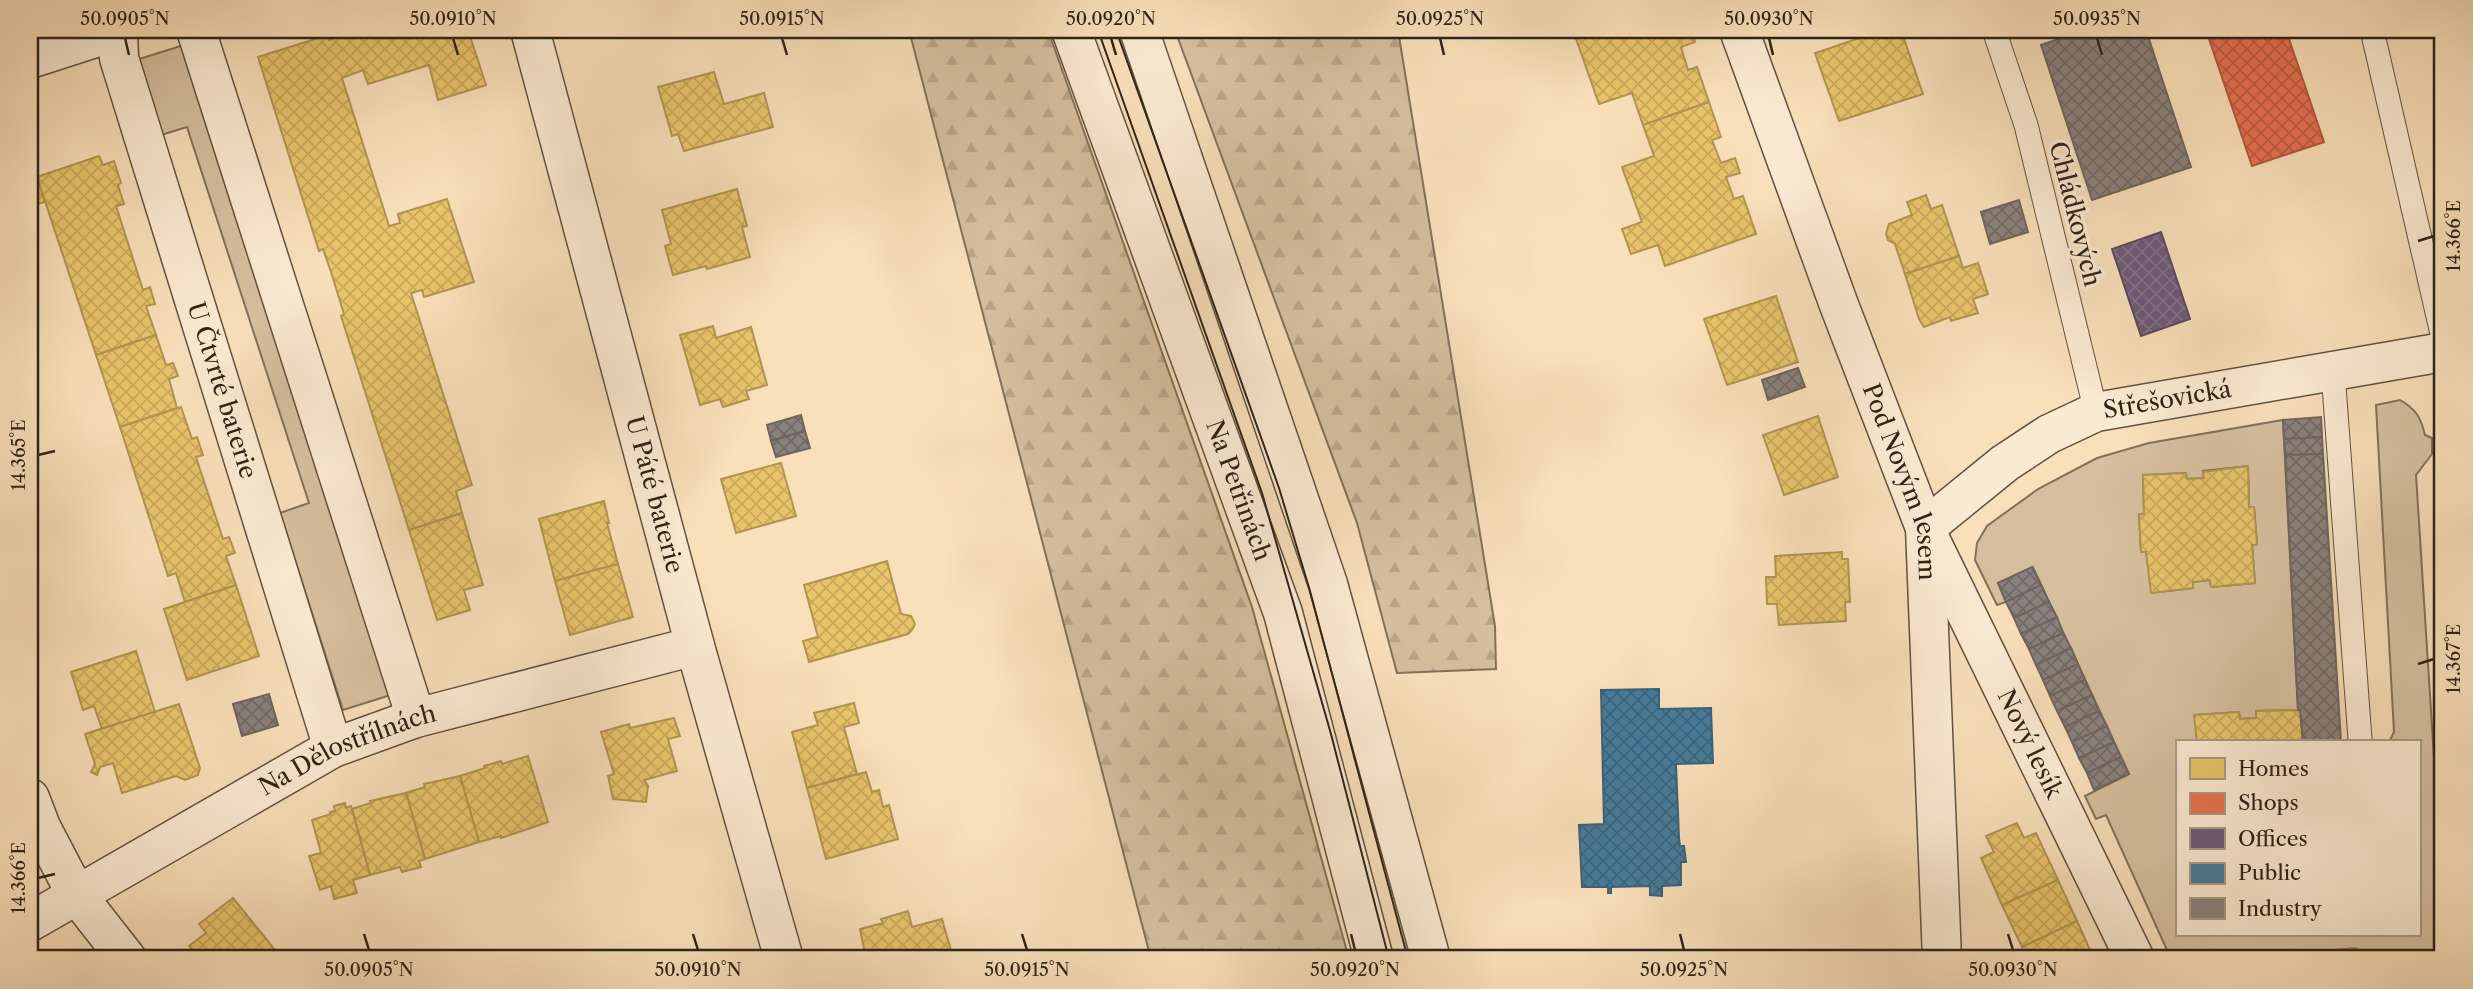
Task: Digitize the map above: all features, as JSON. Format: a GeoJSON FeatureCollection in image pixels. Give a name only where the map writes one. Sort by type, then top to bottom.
{"type":"FeatureCollection","features":[{"type":"Feature","properties":{"kind":"street"},"geometry":{"type":"LineString","coordinates":[[30,60],[119,30]]}},
{"type":"Feature","properties":{"kind":"street","name":"U Čtvrté baterie"},"geometry":{"type":"LineString","coordinates":[[119,30],[118,58],[333,748]]}},
{"type":"Feature","properties":{"kind":"street"},"geometry":{"type":"LineString","coordinates":[[196,30],[416,718]]}},
{"type":"Feature","properties":{"kind":"street","name":"U Páté baterie"},"geometry":{"type":"LineString","coordinates":[[530,30],[695,646],[784,959]]}},
{"type":"Feature","properties":{"kind":"street","name":"Na Petřinách"},"geometry":{"type":"LineString","coordinates":[[1071,30],[1283,613],[1374,959]]}},
{"type":"Feature","properties":{"kind":"street"},"geometry":{"type":"LineString","coordinates":[[1139,30],[1328,584],[1431,959]]}},
{"type":"Feature","properties":{"kind":"street","name":"Pod Novým lesem"},"geometry":{"type":"LineString","coordinates":[[1739,30],[1839,305],[1925,528],[1942,959]]}},
{"type":"Feature","properties":{"kind":"street","name":"Střešovická"},"geometry":{"type":"LineString","coordinates":[[1925,528],[2016,456],[2049,435],[2096,412],[2443,352]]}},
{"type":"Feature","properties":{"kind":"street","name":"Nový lesík"},"geometry":{"type":"LineString","coordinates":[[1925,528],[2135,959]]}},
{"type":"Feature","properties":{"kind":"street","name":"Na Dělostřílnách"},"geometry":{"type":"LineString","coordinates":[[30,922],[333,748],[416,718],[695,646]]}},
{"type":"Feature","properties":{"kind":"street"},"geometry":{"type":"LineString","coordinates":[[30,798],[41,827],[76,894],[127,959]]}},
{"type":"Feature","properties":{"kind":"lane","name":"Chládkových"},"geometry":{"type":"LineString","coordinates":[[1994,30],[2026,125],[2096,412]]}},
{"type":"Feature","properties":{"kind":"lane"},"geometry":{"type":"LineString","coordinates":[[2372,30],[2443,338]]}},
{"type":"Feature","properties":{"kind":"lane"},"geometry":{"type":"LineString","coordinates":[[2333,372],[2360,739]]}},
{"type":"Feature","properties":{"kind":"green space"},"geometry":{"type":"Polygon","coordinates":[[[909,30],[1048,30],[1252,607],[1349,959],[1151,959],[909,30]]]}},
{"type":"Feature","properties":{"kind":"green space"},"geometry":{"type":"Polygon","coordinates":[[[1175,30],[1398,30],[1495,626],[1496,669],[1397,673],[1357,523],[1175,30]]]}},
{"type":"Feature","properties":{"kind":"green space"},"geometry":{"type":"Polygon","coordinates":[[[187,44],[397,693],[343,710],[280,513],[309,503],[187,127],[158,136],[133,61],[187,44]]]}},
{"type":"Feature","properties":{"kind":"green space"},"geometry":{"type":"Polygon","coordinates":[[[2400,400],[2414,411],[2420,419],[2425,435],[2432,438],[2432,454],[2416,475],[2443,900],[2443,959],[2358,959],[2356,948],[2313,952],[2313,959],[2296,959],[2295,953],[2250,955],[2250,959],[2171,959],[2106,815],[2096,819],[2085,796],[2129,774],[2033,567],[1998,583],[2006,602],[1997,605],[1975,560],[1977,543],[1987,526],[2038,489],[2097,458],[2149,443],[2283,420],[2298,710],[2256,711],[2256,718],[2240,719],[2239,712],[2195,715],[2197,740],[2176,740],[2176,936],[2420,936],[2420,740],[2390,740],[2394,732],[2376,405],[2400,400]],[[2248,466],[2203,471],[2204,478],[2187,479],[2185,473],[2143,475],[2144,514],[2139,515],[2141,552],[2146,552],[2152,593],[2193,588],[2193,582],[2210,580],[2211,587],[2255,583],[2252,545],[2257,544],[2254,507],[2249,507],[2248,466]]]}},
{"type":"Feature","properties":{"kind":"building: Homes"},"geometry":{"type":"Polygon","coordinates":[[[350,30],[468,30],[486,85],[438,100],[429,65],[368,84],[363,70],[342,78],[389,226],[400,223],[398,214],[447,199],[474,282],[424,297],[422,290],[411,293],[472,485],[456,491],[462,513],[409,530],[341,316],[344,314],[331,272],[323,249],[319,251],[258,57],[328,35],[329,40],[351,33],[350,30]]]}},
{"type":"Feature","properties":{"kind":"building: Homes"},"geometry":{"type":"Polygon","coordinates":[[[1593,30],[1691,30],[1695,42],[1681,47],[1688,70],[1697,67],[1709,102],[1643,125],[1632,93],[1599,104],[1575,36],[1593,30]]]}},
{"type":"Feature","properties":{"kind":"building: Homes"},"geometry":{"type":"Polygon","coordinates":[[[1883,30],[1901,30],[1923,94],[1839,121],[1815,53],[1883,30]]]}},
{"type":"Feature","properties":{"kind":"building: Homes"},"geometry":{"type":"Polygon","coordinates":[[[714,72],[724,104],[764,93],[773,127],[684,151],[678,134],[672,136],[658,87],[714,72]]]}},
{"type":"Feature","properties":{"kind":"building: Homes"},"geometry":{"type":"Polygon","coordinates":[[[1709,102],[1721,137],[1712,140],[1721,163],[1735,158],[1740,173],[1726,177],[1734,199],[1743,196],[1756,234],[1665,266],[1658,245],[1631,254],[1622,229],[1642,222],[1622,167],[1654,156],[1643,125],[1709,102]]]}},
{"type":"Feature","properties":{"kind":"building: Homes"},"geometry":{"type":"Polygon","coordinates":[[[30,156],[45,202],[30,206],[30,156]]]}},
{"type":"Feature","properties":{"kind":"building: Homes"},"geometry":{"type":"Polygon","coordinates":[[[99,156],[103,165],[114,161],[124,204],[116,206],[143,290],[150,287],[155,304],[146,306],[156,335],[96,355],[37,177],[99,156]]]}},
{"type":"Feature","properties":{"kind":"building: Homes"},"geometry":{"type":"Polygon","coordinates":[[[737,189],[747,226],[742,227],[750,257],[673,275],[665,246],[671,244],[662,210],[737,189]]]}},
{"type":"Feature","properties":{"kind":"building: Homes"},"geometry":{"type":"Polygon","coordinates":[[[1926,195],[1931,209],[1942,205],[1959,256],[1905,274],[1895,244],[1888,240],[1886,234],[1889,224],[1912,215],[1907,202],[1926,195]]]}},
{"type":"Feature","properties":{"kind":"building: Homes"},"geometry":{"type":"Polygon","coordinates":[[[1959,256],[1963,268],[1978,263],[1988,294],[1973,299],[1978,313],[1951,321],[1950,317],[1924,327],[1905,274],[1959,256]]]}},
{"type":"Feature","properties":{"kind":"building: Homes"},"geometry":{"type":"Polygon","coordinates":[[[1776,296],[1798,362],[1727,385],[1704,319],[1776,296]]]}},
{"type":"Feature","properties":{"kind":"building: Homes"},"geometry":{"type":"Polygon","coordinates":[[[713,326],[716,338],[751,327],[767,385],[746,391],[749,399],[723,407],[720,399],[700,405],[680,335],[713,326]]]}},
{"type":"Feature","properties":{"kind":"building: Homes"},"geometry":{"type":"Polygon","coordinates":[[[156,335],[166,365],[173,363],[178,376],[169,379],[177,408],[120,427],[96,355],[156,335]]]}},
{"type":"Feature","properties":{"kind":"building: Homes"},"geometry":{"type":"Polygon","coordinates":[[[181,407],[192,439],[197,437],[203,455],[196,457],[223,539],[229,537],[235,553],[226,556],[236,585],[185,602],[176,573],[168,576],[120,427],[181,407]]]}},
{"type":"Feature","properties":{"kind":"building: Homes"},"geometry":{"type":"Polygon","coordinates":[[[1818,416],[1838,477],[1784,495],[1763,435],[1818,416]]]}},
{"type":"Feature","properties":{"kind":"building: Homes"},"geometry":{"type":"Polygon","coordinates":[[[781,463],[796,516],[736,533],[721,479],[781,463]]]}},
{"type":"Feature","properties":{"kind":"building: Homes"},"geometry":{"type":"Polygon","coordinates":[[[2248,466],[2249,507],[2254,507],[2257,545],[2252,545],[2255,583],[2211,587],[2210,580],[2193,582],[2193,588],[2151,593],[2146,552],[2141,552],[2139,514],[2144,514],[2143,475],[2186,473],[2187,479],[2204,478],[2203,472],[2248,466]]]}},
{"type":"Feature","properties":{"kind":"building: Homes"},"geometry":{"type":"Polygon","coordinates":[[[604,501],[618,564],[555,581],[539,519],[604,501]]]}},
{"type":"Feature","properties":{"kind":"building: Homes"},"geometry":{"type":"Polygon","coordinates":[[[462,513],[483,585],[464,590],[470,610],[437,620],[409,530],[462,513]]]}},
{"type":"Feature","properties":{"kind":"building: Homes"},"geometry":{"type":"Polygon","coordinates":[[[1842,552],[1842,559],[1848,559],[1850,602],[1845,602],[1846,621],[1779,625],[1777,604],[1767,604],[1766,577],[1776,577],[1775,556],[1842,552]]]}},
{"type":"Feature","properties":{"kind":"building: Homes"},"geometry":{"type":"Polygon","coordinates":[[[887,561],[901,614],[911,616],[915,624],[912,630],[908,634],[809,662],[803,641],[818,637],[804,585],[887,561]]]}},
{"type":"Feature","properties":{"kind":"building: Homes"},"geometry":{"type":"Polygon","coordinates":[[[618,564],[633,617],[570,635],[555,581],[618,564]]]}},
{"type":"Feature","properties":{"kind":"building: Homes"},"geometry":{"type":"Polygon","coordinates":[[[236,585],[259,656],[187,680],[164,609],[236,585]]]}},
{"type":"Feature","properties":{"kind":"building: Homes"},"geometry":{"type":"Polygon","coordinates":[[[136,651],[155,712],[102,729],[94,706],[83,710],[71,672],[136,651]]]}},
{"type":"Feature","properties":{"kind":"building: Homes"},"geometry":{"type":"Polygon","coordinates":[[[854,703],[859,723],[844,727],[857,774],[807,788],[792,732],[818,725],[814,713],[854,703]]]}},
{"type":"Feature","properties":{"kind":"building: Homes"},"geometry":{"type":"Polygon","coordinates":[[[179,704],[200,768],[198,775],[185,780],[176,776],[122,793],[113,763],[100,767],[97,775],[91,772],[95,764],[85,734],[179,704]]]}},
{"type":"Feature","properties":{"kind":"building: Homes"},"geometry":{"type":"Polygon","coordinates":[[[2300,710],[2303,740],[2197,740],[2194,715],[2239,712],[2240,719],[2256,718],[2256,711],[2300,710]]]}},
{"type":"Feature","properties":{"kind":"building: Homes"},"geometry":{"type":"Polygon","coordinates":[[[674,718],[680,736],[668,739],[677,771],[644,780],[648,786],[646,802],[613,799],[608,776],[614,774],[601,732],[629,724],[630,728],[674,718]]]}},
{"type":"Feature","properties":{"kind":"building: Homes"},"geometry":{"type":"Polygon","coordinates":[[[528,756],[548,822],[501,838],[479,842],[460,776],[501,761],[502,764],[528,756]]]}},
{"type":"Feature","properties":{"kind":"building: Homes"},"geometry":{"type":"Polygon","coordinates":[[[866,772],[872,792],[879,790],[883,807],[889,805],[898,839],[826,859],[807,788],[866,772]]]}},
{"type":"Feature","properties":{"kind":"building: Homes"},"geometry":{"type":"Polygon","coordinates":[[[460,776],[479,842],[425,859],[406,793],[425,787],[424,784],[460,776]]]}},
{"type":"Feature","properties":{"kind":"building: Homes"},"geometry":{"type":"Polygon","coordinates":[[[406,793],[425,859],[419,861],[421,867],[402,872],[400,867],[370,875],[352,809],[371,803],[370,801],[406,793]]]}},
{"type":"Feature","properties":{"kind":"building: Homes"},"geometry":{"type":"Polygon","coordinates":[[[345,803],[346,808],[351,806],[370,875],[353,880],[357,893],[334,899],[331,886],[320,890],[309,856],[321,853],[312,820],[331,814],[330,812],[335,811],[334,806],[345,803]]]}},
{"type":"Feature","properties":{"kind":"building: Homes"},"geometry":{"type":"Polygon","coordinates":[[[2017,823],[2024,838],[2036,833],[2058,880],[2002,905],[1981,858],[1994,852],[1986,836],[2017,823]]]}},
{"type":"Feature","properties":{"kind":"building: Homes"},"geometry":{"type":"Polygon","coordinates":[[[2058,880],[2077,921],[2022,947],[2002,905],[2058,880]]]}},
{"type":"Feature","properties":{"kind":"building: Homes"},"geometry":{"type":"Polygon","coordinates":[[[233,898],[280,956],[276,959],[199,959],[189,946],[206,933],[199,924],[233,898]]]}},
{"type":"Feature","properties":{"kind":"building: Homes"},"geometry":{"type":"Polygon","coordinates":[[[908,911],[912,927],[942,919],[953,957],[975,950],[978,959],[866,959],[860,929],[883,923],[881,919],[908,911]]]}},
{"type":"Feature","properties":{"kind":"building: Homes"},"geometry":{"type":"Polygon","coordinates":[[[2077,921],[2094,959],[2027,959],[2022,947],[2077,921]]]}},
{"type":"Feature","properties":{"kind":"building: Homes"},"geometry":{"type":"Polygon","coordinates":[[[2357,948],[2358,959],[2313,959],[2313,952],[2357,948]]]}},
{"type":"Feature","properties":{"kind":"building: Homes"},"geometry":{"type":"Polygon","coordinates":[[[2296,953],[2296,959],[2250,959],[2250,955],[2296,953]]]}},
{"type":"Feature","properties":{"kind":"building: Shops"},"geometry":{"type":"Polygon","coordinates":[[[2206,30],[2286,30],[2324,142],[2252,166],[2206,30]]]}},
{"type":"Feature","properties":{"kind":"building: Offices"},"geometry":{"type":"Polygon","coordinates":[[[2161,232],[2190,319],[2141,336],[2112,249],[2161,232]]]}},
{"type":"Feature","properties":{"kind":"building: Public"},"geometry":{"type":"Polygon","coordinates":[[[1659,689],[1659,709],[1711,708],[1713,763],[1676,764],[1679,838],[1680,846],[1684,846],[1686,862],[1681,862],[1681,885],[1662,886],[1662,896],[1650,895],[1650,886],[1611,887],[1611,893],[1608,893],[1608,887],[1582,887],[1579,825],[1604,824],[1601,690],[1659,689]]]}},
{"type":"Feature","properties":{"kind":"building: Industry"},"geometry":{"type":"Polygon","coordinates":[[[2085,30],[2146,30],[2191,167],[2092,200],[2041,45],[2085,30]]]}},
{"type":"Feature","properties":{"kind":"building: Industry"},"geometry":{"type":"Polygon","coordinates":[[[2019,200],[2028,232],[1990,244],[1981,212],[2019,200]]]}},
{"type":"Feature","properties":{"kind":"building: Industry"},"geometry":{"type":"Polygon","coordinates":[[[1798,368],[1805,387],[1768,400],[1762,380],[1798,368]]]}},
{"type":"Feature","properties":{"kind":"building: Industry"},"geometry":{"type":"Polygon","coordinates":[[[801,415],[805,431],[771,441],[767,425],[801,415]]]}},
{"type":"Feature","properties":{"kind":"building: Industry"},"geometry":{"type":"Polygon","coordinates":[[[2321,417],[2322,437],[2284,439],[2283,420],[2321,417]]]}},
{"type":"Feature","properties":{"kind":"building: Industry"},"geometry":{"type":"Polygon","coordinates":[[[805,431],[810,448],[776,457],[771,441],[805,431]]]}},
{"type":"Feature","properties":{"kind":"building: Industry"},"geometry":{"type":"Polygon","coordinates":[[[2322,437],[2323,454],[2285,455],[2284,439],[2322,437]]]}},
{"type":"Feature","properties":{"kind":"building: Industry"},"geometry":{"type":"Polygon","coordinates":[[[2323,454],[2341,740],[2303,740],[2298,710],[2285,455],[2323,454]]]}},
{"type":"Feature","properties":{"kind":"building: Industry"},"geometry":{"type":"Polygon","coordinates":[[[2032,567],[2041,585],[2006,602],[1998,583],[2032,567]]]}},
{"type":"Feature","properties":{"kind":"building: Industry"},"geometry":{"type":"Polygon","coordinates":[[[2041,585],[2049,602],[2014,618],[2006,602],[2041,585]]]}},
{"type":"Feature","properties":{"kind":"building: Industry"},"geometry":{"type":"Polygon","coordinates":[[[2049,602],[2057,617],[2021,634],[2014,618],[2049,602]]]}},
{"type":"Feature","properties":{"kind":"building: Industry"},"geometry":{"type":"Polygon","coordinates":[[[2057,617],[2063,633],[2029,649],[2021,634],[2057,617]]]}},
{"type":"Feature","properties":{"kind":"building: Industry"},"geometry":{"type":"Polygon","coordinates":[[[2063,633],[2071,648],[2036,665],[2029,649],[2063,633]]]}},
{"type":"Feature","properties":{"kind":"building: Industry"},"geometry":{"type":"Polygon","coordinates":[[[2071,648],[2078,664],[2043,680],[2036,665],[2071,648]]]}},
{"type":"Feature","properties":{"kind":"building: Industry"},"geometry":{"type":"Polygon","coordinates":[[[2078,664],[2085,680],[2050,696],[2043,680],[2078,664]]]}},
{"type":"Feature","properties":{"kind":"building: Industry"},"geometry":{"type":"Polygon","coordinates":[[[2085,680],[2092,695],[2057,711],[2050,696],[2085,680]]]}},
{"type":"Feature","properties":{"kind":"building: Industry"},"geometry":{"type":"Polygon","coordinates":[[[269,694],[278,725],[242,736],[233,704],[269,694]]]}},
{"type":"Feature","properties":{"kind":"building: Industry"},"geometry":{"type":"Polygon","coordinates":[[[2092,695],[2099,711],[2065,727],[2057,711],[2092,695]]]}},
{"type":"Feature","properties":{"kind":"building: Industry"},"geometry":{"type":"Polygon","coordinates":[[[2099,711],[2107,726],[2072,742],[2065,727],[2099,711]]]}},
{"type":"Feature","properties":{"kind":"building: Industry"},"geometry":{"type":"Polygon","coordinates":[[[2107,726],[2114,742],[2079,758],[2072,742],[2107,726]]]}},
{"type":"Feature","properties":{"kind":"building: Industry"},"geometry":{"type":"Polygon","coordinates":[[[2114,742],[2121,757],[2087,773],[2079,758],[2114,742]]]}},
{"type":"Feature","properties":{"kind":"building: Industry"},"geometry":{"type":"Polygon","coordinates":[[[2121,757],[2129,774],[2094,790],[2087,773],[2121,757]]]}},
{"type":"Feature","properties":{"kind":"tram line"},"geometry":{"type":"LineString","coordinates":[[1098,30],[1262,493],[1331,734],[1389,959]]}},
{"type":"Feature","properties":{"kind":"tram line"},"geometry":{"type":"LineString","coordinates":[[1116,30],[1279,488],[1310,591],[1408,959]]}}]}
